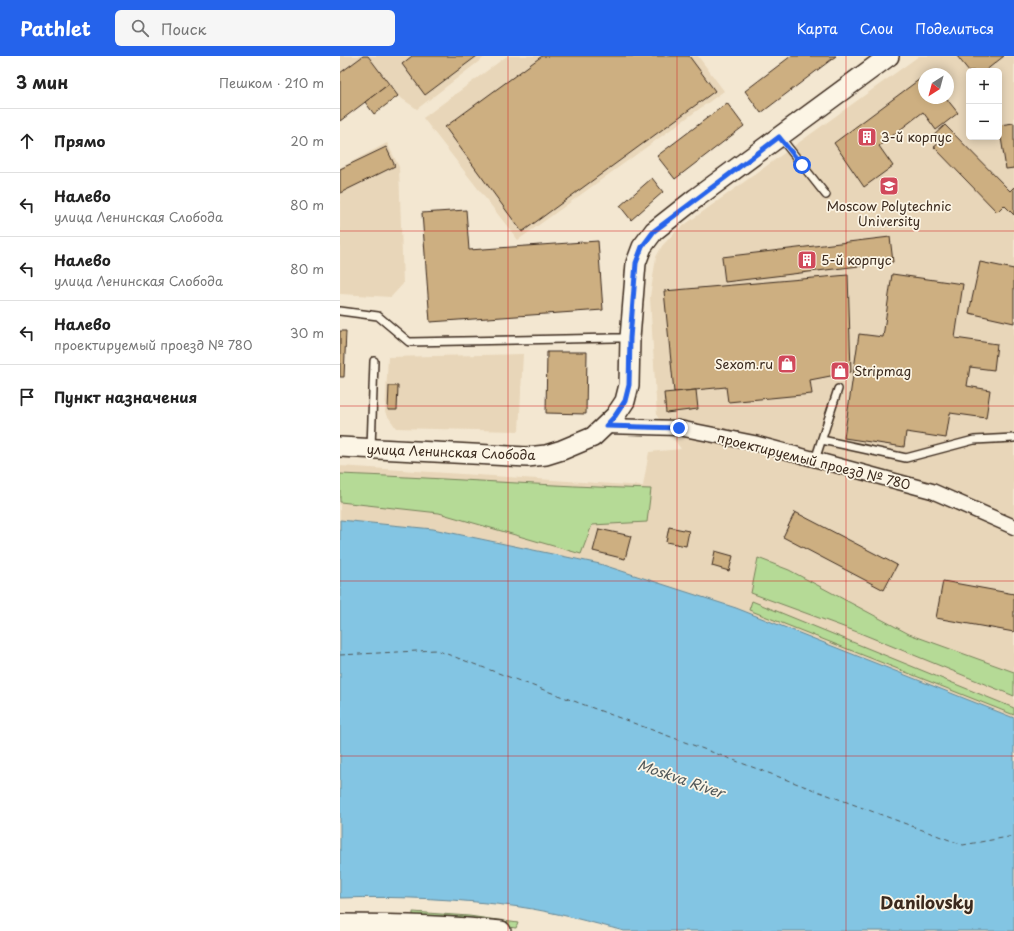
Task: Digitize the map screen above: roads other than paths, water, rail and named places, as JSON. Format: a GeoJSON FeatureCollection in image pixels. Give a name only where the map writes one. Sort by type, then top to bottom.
{"type":"FeatureCollection","features":[{"type":"Feature","properties":{"kind":"street","name":"улица Ленинская Слобода"},"geometry":{"type":"LineString","coordinates":[[340,448],[371,448],[527,457],[546,455],[572,446],[593,436],[606,426],[625,401],[629,385],[630,338],[636,263],[642,247],[654,231],[889,56]]}},
{"type":"Feature","properties":{"kind":"street","name":"проектируемый проезд № 780"},"geometry":{"type":"LineString","coordinates":[[606,426],[679,428],[754,443],[932,491],[1014,527]]}},
{"type":"Feature","properties":{"kind":"street"},"geometry":{"type":"LineString","coordinates":[[340,924],[413,924],[501,931]]}},
{"type":"Feature","properties":{"kind":"lane"},"geometry":{"type":"LineString","coordinates":[[779,137],[826,195]]}},
{"type":"Feature","properties":{"kind":"lane"},"geometry":{"type":"LineString","coordinates":[[340,311],[378,316],[409,342],[630,338]]}},
{"type":"Feature","properties":{"kind":"lane"},"geometry":{"type":"LineString","coordinates":[[371,448],[374,361]]}},
{"type":"Feature","properties":{"kind":"lane"},"geometry":{"type":"LineString","coordinates":[[815,460],[838,389]]}},
{"type":"Feature","properties":{"kind":"lane"},"geometry":{"type":"LineString","coordinates":[[822,440],[906,458],[974,440],[1014,438]]}},
{"type":"Feature","properties":{"kind":"water","name":"Moskva River"},"geometry":{"type":"Polygon","coordinates":[[[340,520],[433,529],[600,564],[736,608],[1014,718],[1014,931],[624,931],[546,912],[498,904],[385,897],[340,898],[340,520]]]}},
{"type":"Feature","properties":{"kind":"place","name":"3-й корпус"},"geometry":{"type":"Point","coordinates":[867,137]}},
{"type":"Feature","properties":{"kind":"place","name":"Moscow Polytechnic University"},"geometry":{"type":"Point","coordinates":[889,186]}},
{"type":"Feature","properties":{"kind":"place","name":"5-й корпус"},"geometry":{"type":"Point","coordinates":[807,260]}},
{"type":"Feature","properties":{"kind":"place","name":"Sexom.ru"},"geometry":{"type":"Point","coordinates":[787,364]}},
{"type":"Feature","properties":{"kind":"place","name":"Stripmag"},"geometry":{"type":"Point","coordinates":[840,371]}},
{"type":"Feature","properties":{"kind":"district","name":"Danilovsky"},"geometry":{"type":"Point","coordinates":[927,903]}}]}
